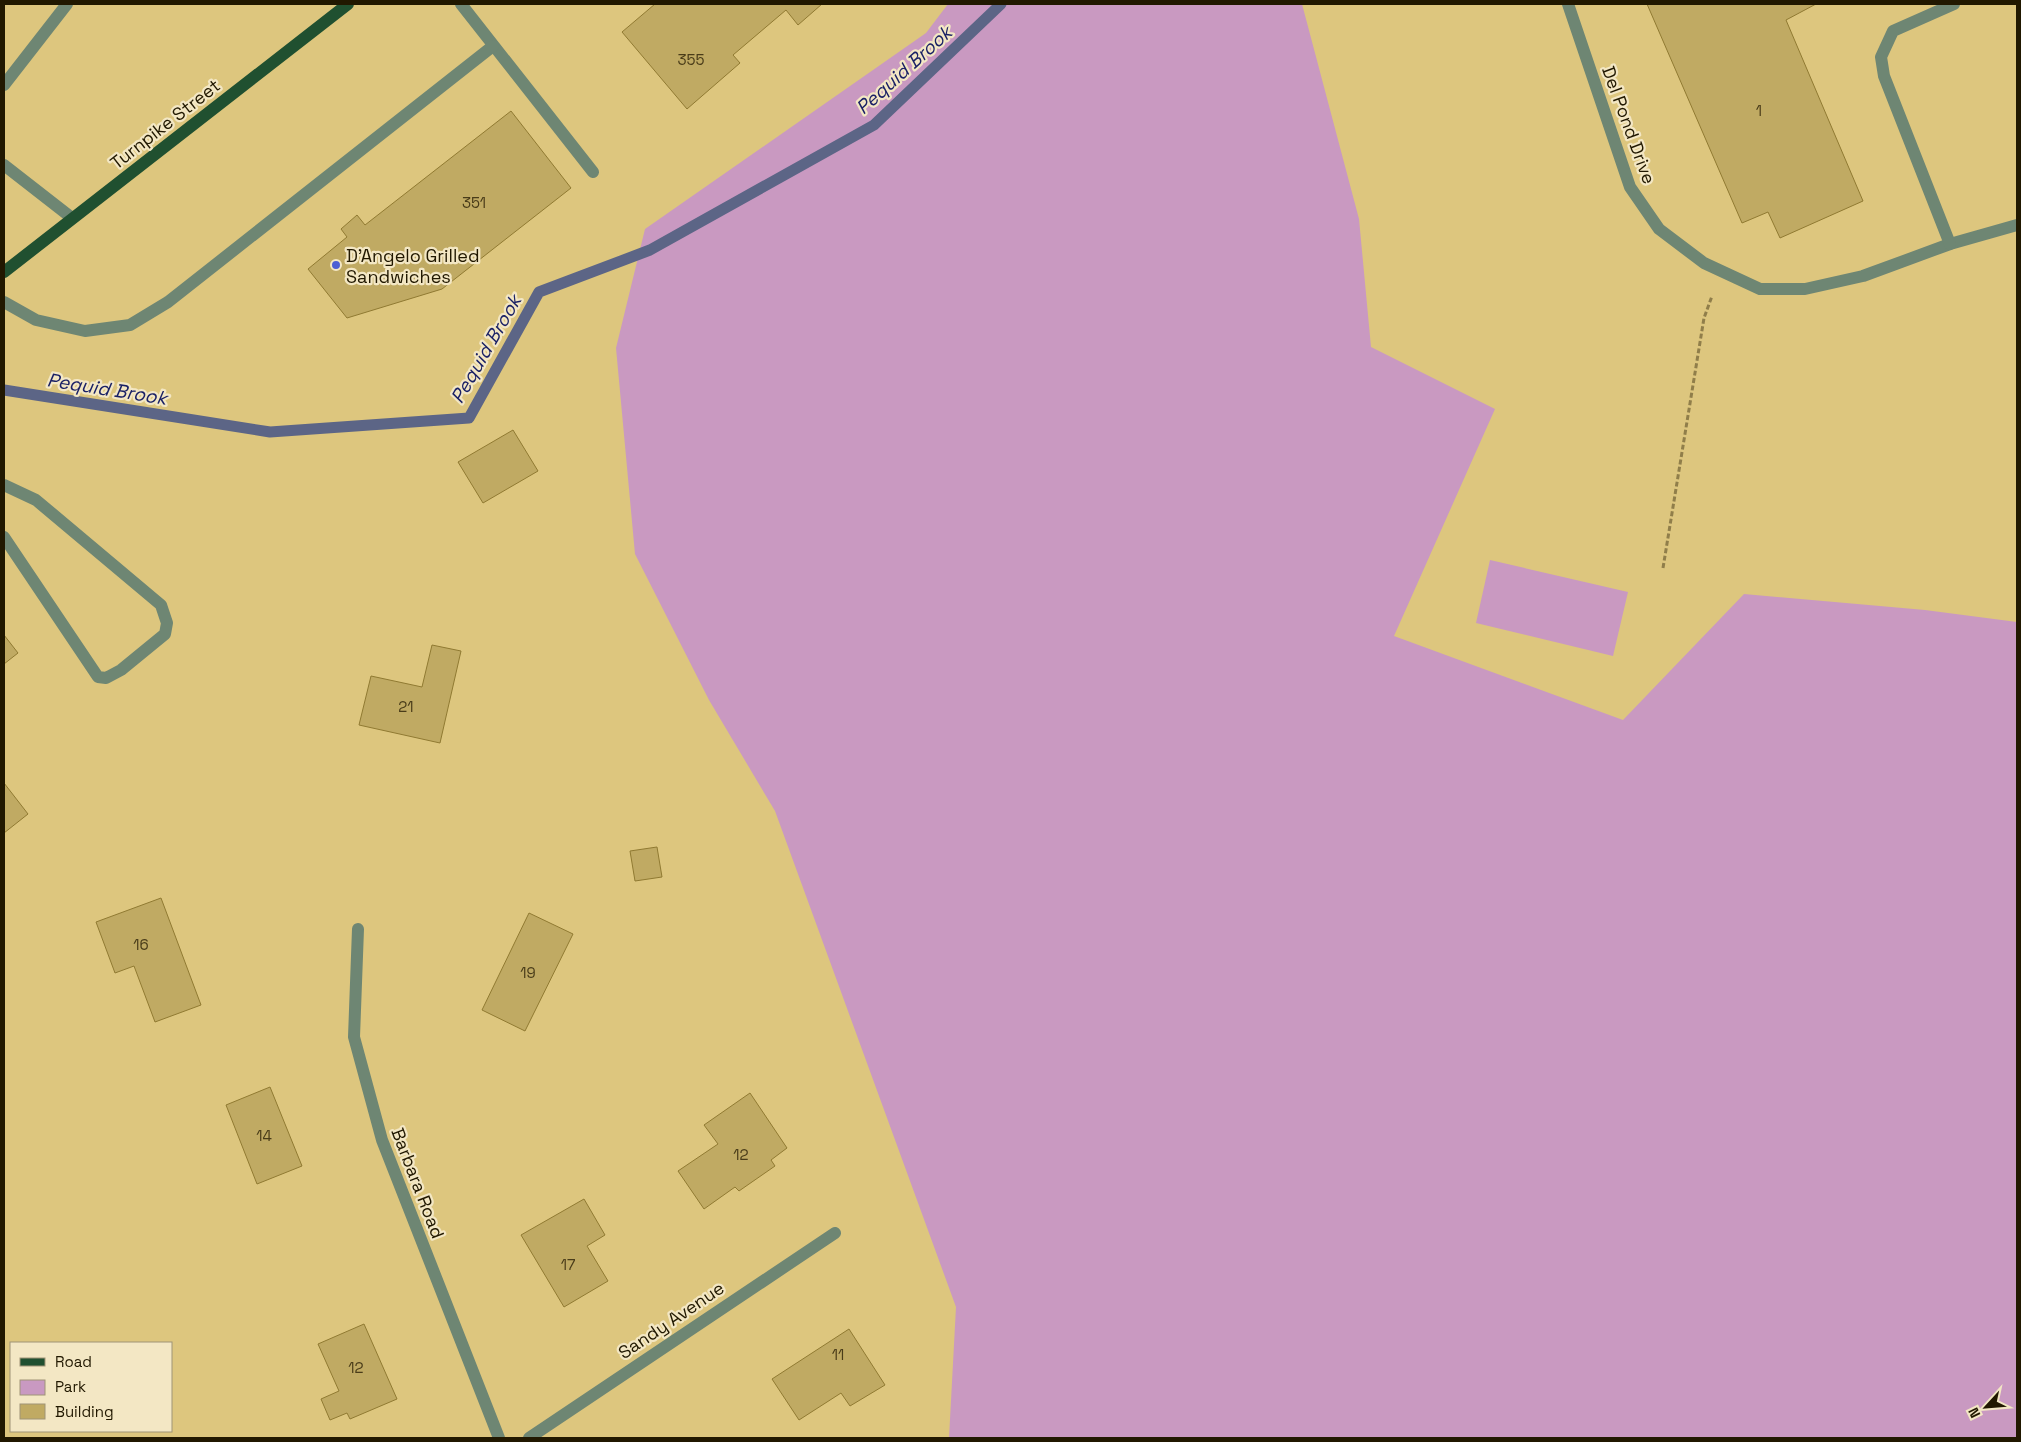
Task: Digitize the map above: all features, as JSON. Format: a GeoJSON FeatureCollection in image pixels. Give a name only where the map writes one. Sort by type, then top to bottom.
{"type":"FeatureCollection","features":[{"type":"Feature","properties":{"kind":"main road","name":"Turnpike Street"},"geometry":{"type":"LineString","coordinates":[[4,272],[348,4]]}},
{"type":"Feature","properties":{"kind":"street"},"geometry":{"type":"LineString","coordinates":[[4,84],[67,4]]}},
{"type":"Feature","properties":{"kind":"street"},"geometry":{"type":"LineString","coordinates":[[461,4],[593,172]]}},
{"type":"Feature","properties":{"kind":"street","name":"Del Pond Drive"},"geometry":{"type":"LineString","coordinates":[[1568,4],[1630,186],[1659,229],[1704,262],[1722,271],[1760,289],[1804,289],[1863,276],[1950,244],[2017,225]]}},
{"type":"Feature","properties":{"kind":"street"},"geometry":{"type":"LineString","coordinates":[[1950,244],[1884,76],[1881,58],[1893,31],[1954,4]]}},
{"type":"Feature","properties":{"kind":"street"},"geometry":{"type":"LineString","coordinates":[[4,302],[36,320],[85,331],[130,325],[168,302],[493,46]]}},
{"type":"Feature","properties":{"kind":"street"},"geometry":{"type":"LineString","coordinates":[[4,165],[72,218]]}},
{"type":"Feature","properties":{"kind":"street"},"geometry":{"type":"LineString","coordinates":[[4,485],[36,500],[161,605],[166,623],[165,634],[121,670],[106,678],[98,677],[4,537]]}},
{"type":"Feature","properties":{"kind":"street","name":"Barbara Road"},"geometry":{"type":"LineString","coordinates":[[358,929],[354,1037],[382,1140],[500,1438]]}},
{"type":"Feature","properties":{"kind":"street","name":"Sandy Avenue"},"geometry":{"type":"LineString","coordinates":[[529,1438],[834,1233]]}},
{"type":"Feature","properties":{"kind":"path"},"geometry":{"type":"LineString","coordinates":[[1663,568],[1704,318],[1722,271]]}},
{"type":"Feature","properties":{"kind":"green space"},"geometry":{"type":"Polygon","coordinates":[[[948,4],[1302,4],[1359,219],[1371,347],[1495,409],[1394,636],[1623,720],[1744,594],[1925,610],[2017,622],[2017,1438],[949,1438],[956,1307],[775,811],[709,700],[635,554],[616,348],[645,229],[926,33],[948,4]]]}},
{"type":"Feature","properties":{"kind":"green space"},"geometry":{"type":"Polygon","coordinates":[[[1490,560],[1628,592],[1613,656],[1476,623],[1490,560]]]}},
{"type":"Feature","properties":{"kind":"building"},"geometry":{"type":"Polygon","coordinates":[[[655,4],[822,4],[798,25],[786,10],[733,55],[740,63],[687,109],[622,32],[655,4]]]}},
{"type":"Feature","properties":{"kind":"building"},"geometry":{"type":"Polygon","coordinates":[[[1647,4],[1816,4],[1786,20],[1863,201],[1780,238],[1768,212],[1742,223],[1647,4]]]}},
{"type":"Feature","properties":{"kind":"building"},"geometry":{"type":"Polygon","coordinates":[[[511,111],[571,188],[442,289],[347,318],[308,269],[347,237],[341,229],[357,215],[365,225],[511,111]]]}},
{"type":"Feature","properties":{"kind":"building"},"geometry":{"type":"Polygon","coordinates":[[[513,430],[538,471],[483,503],[458,462],[513,430]]]}},
{"type":"Feature","properties":{"kind":"building"},"geometry":{"type":"Polygon","coordinates":[[[4,635],[18,653],[4,664],[4,635]]]}},
{"type":"Feature","properties":{"kind":"building"},"geometry":{"type":"Polygon","coordinates":[[[432,645],[461,651],[440,743],[359,725],[371,676],[422,687],[432,645]]]}},
{"type":"Feature","properties":{"kind":"building"},"geometry":{"type":"Polygon","coordinates":[[[4,783],[28,814],[4,833],[4,783]]]}},
{"type":"Feature","properties":{"kind":"building"},"geometry":{"type":"Polygon","coordinates":[[[657,847],[662,877],[635,881],[630,851],[657,847]]]}},
{"type":"Feature","properties":{"kind":"building"},"geometry":{"type":"Polygon","coordinates":[[[161,898],[201,1005],[155,1022],[134,966],[115,973],[96,922],[161,898]]]}},
{"type":"Feature","properties":{"kind":"building"},"geometry":{"type":"Polygon","coordinates":[[[529,913],[573,934],[525,1031],[482,1010],[529,913]]]}},
{"type":"Feature","properties":{"kind":"building"},"geometry":{"type":"Polygon","coordinates":[[[270,1087],[302,1166],[257,1184],[226,1105],[270,1087]]]}},
{"type":"Feature","properties":{"kind":"building"},"geometry":{"type":"Polygon","coordinates":[[[750,1093],[787,1148],[771,1160],[775,1166],[739,1191],[735,1187],[704,1209],[678,1171],[718,1144],[704,1125],[750,1093]]]}},
{"type":"Feature","properties":{"kind":"building"},"geometry":{"type":"Polygon","coordinates":[[[584,1199],[605,1235],[587,1246],[608,1281],[564,1307],[521,1235],[584,1199]]]}},
{"type":"Feature","properties":{"kind":"building"},"geometry":{"type":"Polygon","coordinates":[[[364,1324],[397,1399],[350,1419],[347,1413],[330,1420],[321,1399],[339,1391],[318,1344],[364,1324]]]}},
{"type":"Feature","properties":{"kind":"building"},"geometry":{"type":"Polygon","coordinates":[[[849,1329],[885,1385],[850,1406],[841,1393],[799,1420],[772,1379],[849,1329]]]}},
{"type":"Feature","properties":{"kind":"waterway","name":"Pequid Brook"},"geometry":{"type":"LineString","coordinates":[[4,390],[270,432],[469,418],[539,292],[650,250],[874,125],[1001,4]]}},
{"type":"Feature","properties":{"kind":"place","name":"D'Angelo Grilled Sandwiches"},"geometry":{"type":"Point","coordinates":[336,265]}}]}
